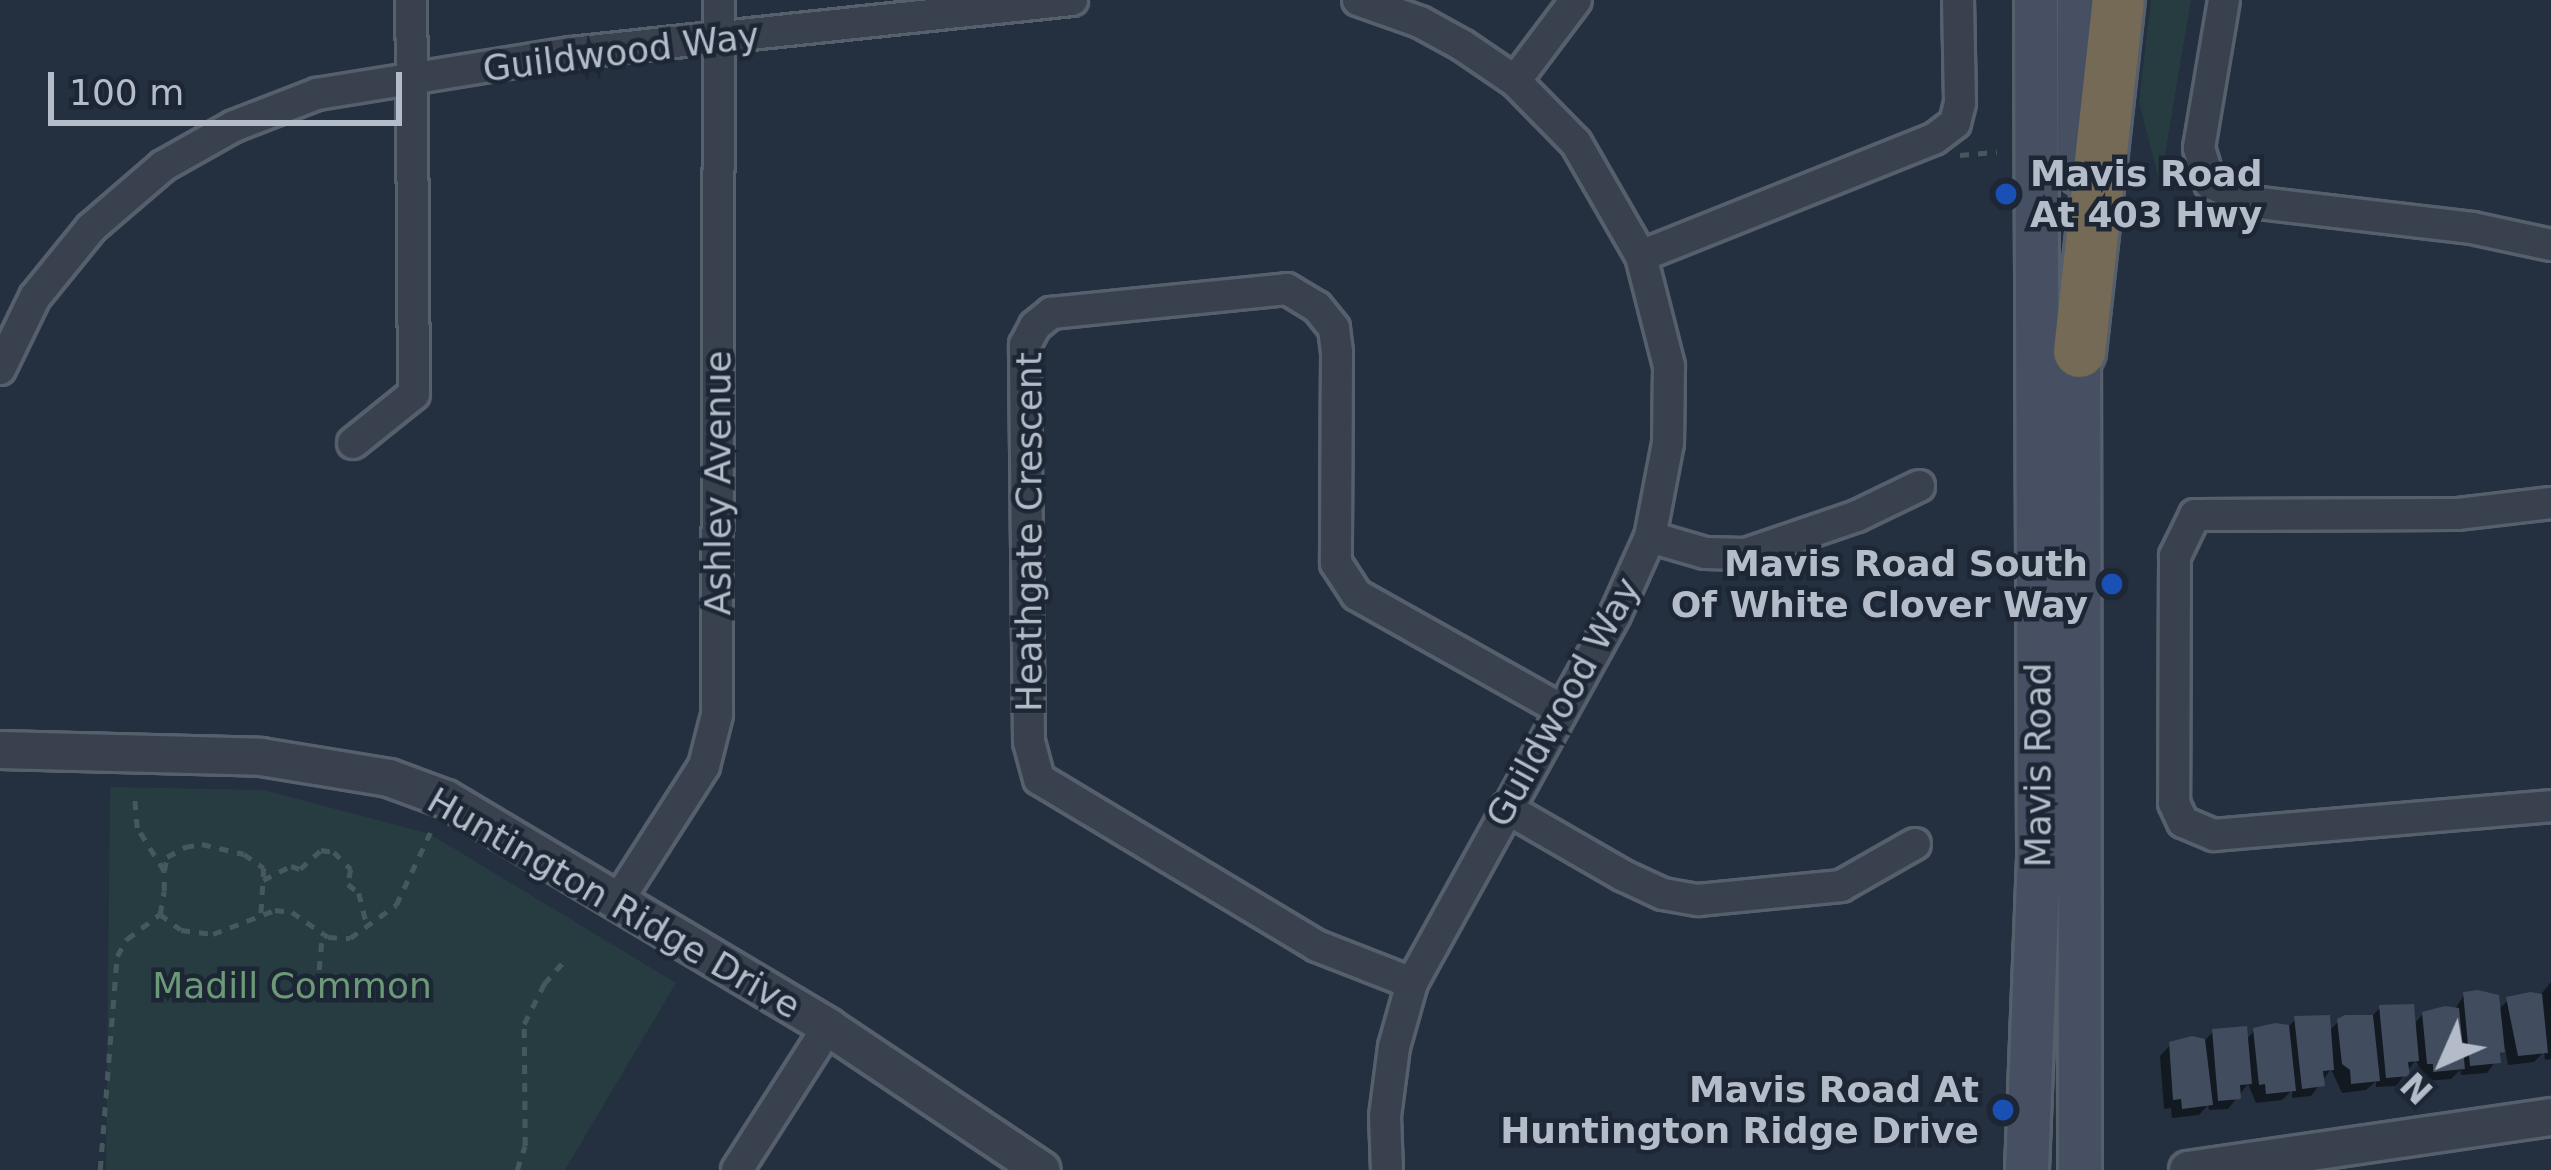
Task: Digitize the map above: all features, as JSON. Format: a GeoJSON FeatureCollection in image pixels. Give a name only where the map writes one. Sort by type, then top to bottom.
{"type":"FeatureCollection","features":[{"type":"Feature","properties":{"kind":"highway"},"geometry":{"type":"LineString","coordinates":[[2079,352],[2118,0]]}},
{"type":"Feature","properties":{"kind":"main road","name":"Mavis Road"},"geometry":{"type":"LineString","coordinates":[[2027,1170],[2039,851],[2036,0]]}},
{"type":"Feature","properties":{"kind":"main road","name":"Mavis Road"},"geometry":{"type":"LineString","coordinates":[[2079,0],[2080,1170]]}},
{"type":"Feature","properties":{"kind":"street"},"geometry":{"type":"LineString","coordinates":[[352,443],[414,394],[411,0]]}},
{"type":"Feature","properties":{"kind":"street","name":"Ashley Avenue"},"geometry":{"type":"LineString","coordinates":[[620,898],[704,766],[717,716],[719,0]]}},
{"type":"Feature","properties":{"kind":"street","name":"Guildwood Way"},"geometry":{"type":"LineString","coordinates":[[0,370],[35,297],[91,228],[163,166],[234,126],[316,94],[572,53],[1072,0]]}},
{"type":"Feature","properties":{"kind":"street","name":"Guildwood Way"},"geometry":{"type":"LineString","coordinates":[[1358,0],[1420,22],[1515,81],[1576,143],[1641,256],[1659,309],[1669,366],[1668,443],[1650,537],[1616,615],[1412,983],[1394,1047],[1385,1116],[1387,1170]]}},
{"type":"Feature","properties":{"kind":"street"},"geometry":{"type":"LineString","coordinates":[[1515,81],[1576,0]]}},
{"type":"Feature","properties":{"kind":"street"},"geometry":{"type":"LineString","coordinates":[[1641,256],[1934,139],[1955,122],[1960,103],[1958,0]]}},
{"type":"Feature","properties":{"kind":"street"},"geometry":{"type":"LineString","coordinates":[[2224,0],[2199,148],[2210,183],[2251,202],[2473,228],[2551,245]]}},
{"type":"Feature","properties":{"kind":"street","name":"Heathgate Crescent"},"geometry":{"type":"LineString","coordinates":[[1412,983],[1318,946],[1039,779],[1029,742],[1025,345],[1035,326],[1051,313],[1287,289],[1317,307],[1334,328],[1337,352],[1336,563],[1357,595],[1562,710]]}},
{"type":"Feature","properties":{"kind":"street"},"geometry":{"type":"LineString","coordinates":[[1650,537],[1705,554],[1746,554],[1857,516],[1919,486]]}},
{"type":"Feature","properties":{"kind":"street"},"geometry":{"type":"LineString","coordinates":[[2551,503],[2457,514],[2195,515],[2175,556],[2174,803],[2183,822],[2214,835],[2551,806]]}},
{"type":"Feature","properties":{"kind":"street","name":"Huntington Ridge Drive"},"geometry":{"type":"LineString","coordinates":[[0,750],[262,757],[389,778],[459,806],[620,898],[828,1027],[1042,1170]]}},
{"type":"Feature","properties":{"kind":"street"},"geometry":{"type":"LineString","coordinates":[[1506,808],[1624,876],[1663,894],[1698,900],[1841,886],[1915,844]]}},
{"type":"Feature","properties":{"kind":"street"},"geometry":{"type":"LineString","coordinates":[[737,1170],[828,1027]]}},
{"type":"Feature","properties":{"kind":"street"},"geometry":{"type":"LineString","coordinates":[[2188,1170],[2551,1118]]}},
{"type":"Feature","properties":{"kind":"path"},"geometry":{"type":"LineString","coordinates":[[134,793],[137,828],[164,871]]}},
{"type":"Feature","properties":{"kind":"path"},"geometry":{"type":"LineString","coordinates":[[160,914],[181,930],[212,934],[274,910],[292,912],[322,932],[350,938],[396,905],[430,832]]}},
{"type":"Feature","properties":{"kind":"path"},"geometry":{"type":"LineString","coordinates":[[100,1170],[117,956],[127,939],[160,914],[167,857],[202,844],[244,854],[264,868],[261,916]]}},
{"type":"Feature","properties":{"kind":"path"},"geometry":{"type":"LineString","coordinates":[[263,880],[291,866],[300,869],[308,856],[321,850],[334,852],[351,868],[348,884],[359,893],[368,928]]}},
{"type":"Feature","properties":{"kind":"path"},"geometry":{"type":"LineString","coordinates":[[319,970],[322,932]]}},
{"type":"Feature","properties":{"kind":"path"},"geometry":{"type":"LineString","coordinates":[[517,1170],[525,1146],[524,1024],[544,984],[567,958]]}},
{"type":"Feature","properties":{"kind":"green space"},"geometry":{"type":"Polygon","coordinates":[[[2151,0],[2191,0],[2160,184],[2139,102],[2151,0]]]}},
{"type":"Feature","properties":{"kind":"green space","name":"Madill Common"},"geometry":{"type":"Polygon","coordinates":[[[110,787],[264,790],[430,834],[676,983],[565,1170],[106,1170],[110,787]]]}},
{"type":"Feature","properties":{"kind":"building"},"geometry":{"type":"Polygon","coordinates":[[[2463,992],[2499,995],[2505,1052],[2500,1053],[2501,1063],[2470,1066],[2463,992]]]}},
{"type":"Feature","properties":{"kind":"building"},"geometry":{"type":"Polygon","coordinates":[[[2542,994],[2548,1053],[2518,1056],[2506,997],[2542,994]]]}},
{"type":"Feature","properties":{"kind":"building"},"geometry":{"type":"Polygon","coordinates":[[[2414,1004],[2419,1061],[2408,1062],[2410,1076],[2386,1078],[2379,1005],[2414,1004]]]}},
{"type":"Feature","properties":{"kind":"building"},"geometry":{"type":"Polygon","coordinates":[[[2459,1008],[2465,1069],[2433,1072],[2433,1064],[2427,1064],[2422,1012],[2459,1008]]]}},
{"type":"Feature","properties":{"kind":"building"},"geometry":{"type":"Polygon","coordinates":[[[2330,1015],[2334,1070],[2323,1071],[2325,1086],[2302,1089],[2294,1016],[2330,1015]]]}},
{"type":"Feature","properties":{"kind":"building"},"geometry":{"type":"Polygon","coordinates":[[[2373,1015],[2380,1081],[2351,1084],[2350,1070],[2342,1064],[2337,1019],[2373,1015]]]}},
{"type":"Feature","properties":{"kind":"building"},"geometry":{"type":"Polygon","coordinates":[[[2289,1025],[2296,1091],[2266,1094],[2265,1084],[2259,1085],[2253,1028],[2289,1025]]]}},
{"type":"Feature","properties":{"kind":"building"},"geometry":{"type":"Polygon","coordinates":[[[2247,1026],[2252,1084],[2240,1085],[2241,1099],[2218,1101],[2212,1029],[2247,1026]]]}},
{"type":"Feature","properties":{"kind":"building"},"geometry":{"type":"Polygon","coordinates":[[[2192,1036],[2205,1039],[2213,1105],[2182,1109],[2181,1099],[2173,1100],[2169,1042],[2192,1036]]]}},
{"type":"Feature","properties":{"kind":"place","name":"Mavis Road At 403 Hwy"},"geometry":{"type":"Point","coordinates":[2006,194]}},
{"type":"Feature","properties":{"kind":"place","name":"Mavis Road South Of White Clover Way"},"geometry":{"type":"Point","coordinates":[2112,584]}},
{"type":"Feature","properties":{"kind":"place","name":"Mavis Road At Huntington Ridge Drive"},"geometry":{"type":"Point","coordinates":[2003,1110]}}]}
